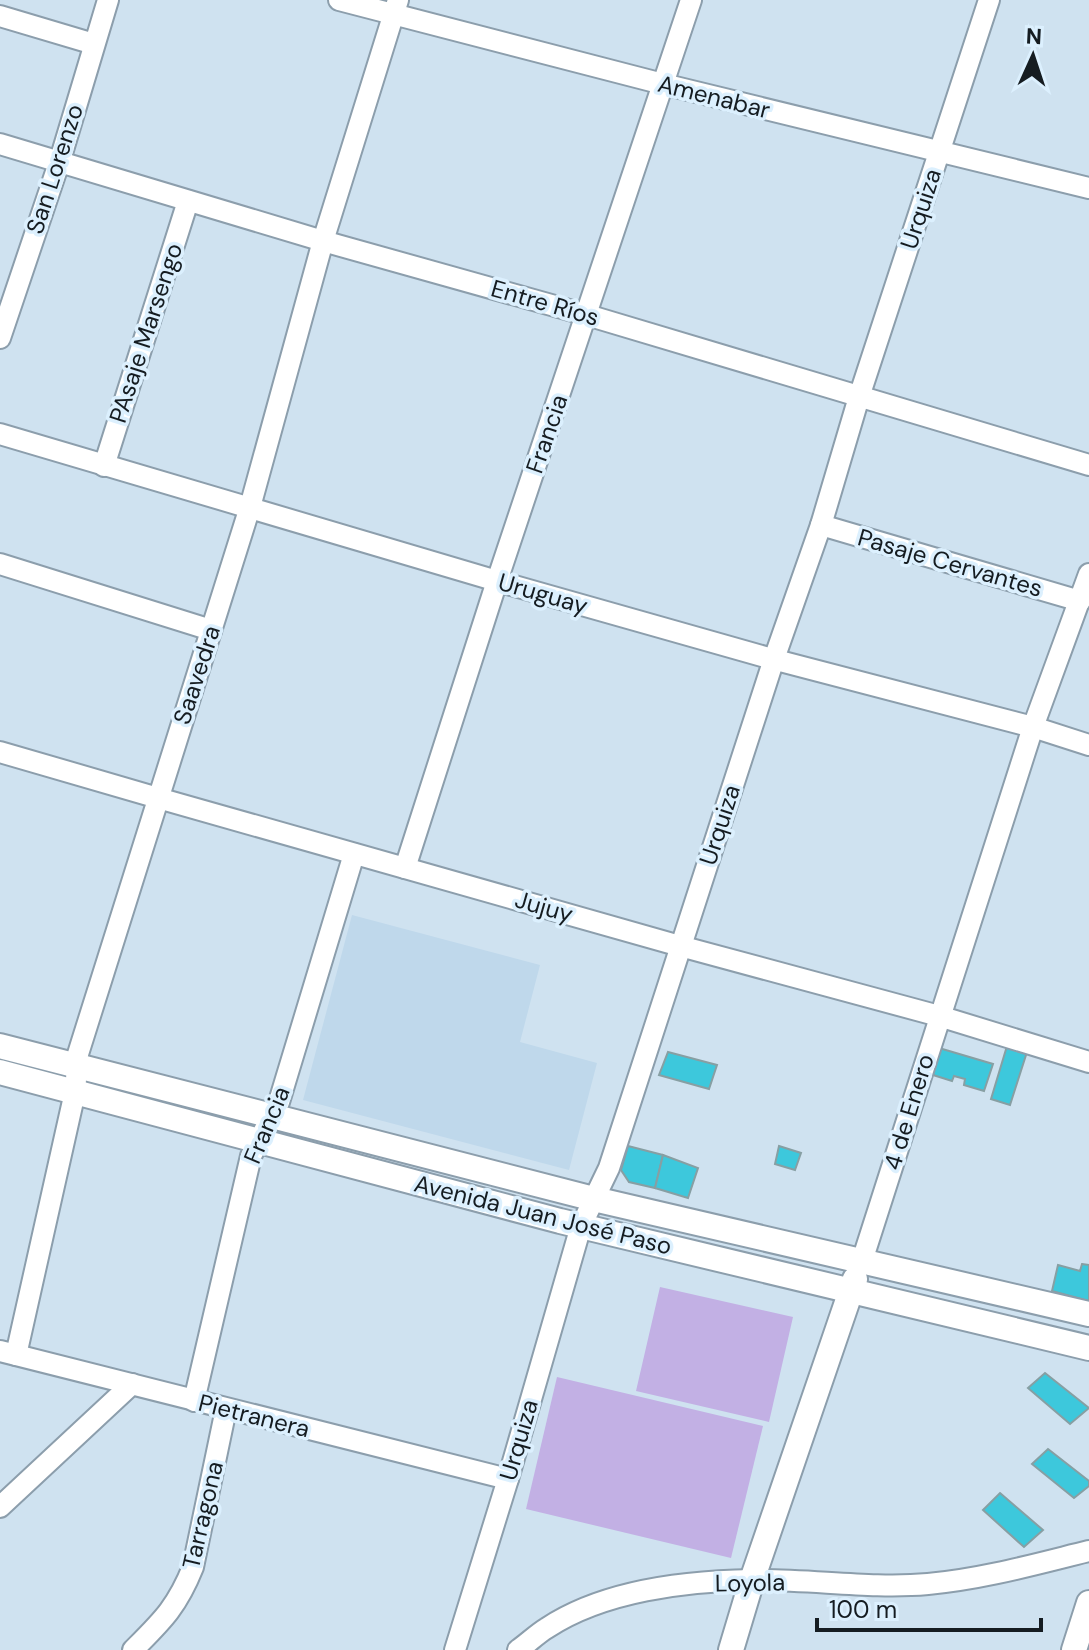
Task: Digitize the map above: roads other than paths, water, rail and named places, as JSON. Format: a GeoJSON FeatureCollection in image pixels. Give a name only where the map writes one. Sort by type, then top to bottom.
{"type":"FeatureCollection","features":[{"type":"Feature","properties":{"kind":"main road","name":"Avenida Juan José Paso"},"geometry":{"type":"LineString","coordinates":[[0,1046],[594,1199],[1089,1314]]}},
{"type":"Feature","properties":{"kind":"main road","name":"Avenida Juan José Paso"},"geometry":{"type":"LineString","coordinates":[[0,1072],[581,1226],[1089,1348]]}},
{"type":"Feature","properties":{"kind":"main road","name":"4 de Enero"},"geometry":{"type":"LineString","coordinates":[[731,1650],[752,1580],[862,1261]]}},
{"type":"Feature","properties":{"kind":"main road"},"geometry":{"type":"LineString","coordinates":[[1074,1650],[1089,1603]]}},
{"type":"Feature","properties":{"kind":"street","name":"San Lorenzo"},"geometry":{"type":"LineString","coordinates":[[0,338],[60,160],[108,0]]}},
{"type":"Feature","properties":{"kind":"street","name":"Amenabar"},"geometry":{"type":"LineString","coordinates":[[339,0],[396,7],[663,84],[1089,188]]}},
{"type":"Feature","properties":{"kind":"street","name":"Francia"},"geometry":{"type":"LineString","coordinates":[[405,868],[497,581],[691,0]]}},
{"type":"Feature","properties":{"kind":"street","name":"Urquiza"},"geometry":{"type":"LineString","coordinates":[[455,1650],[581,1226],[609,1168],[774,659],[821,525],[859,397],[989,0]]}},
{"type":"Feature","properties":{"kind":"street","name":"Saavedra"},"geometry":{"type":"LineString","coordinates":[[8,1353],[75,1092],[78,1054],[250,507],[323,241],[396,7]]}},
{"type":"Feature","properties":{"kind":"street"},"geometry":{"type":"LineString","coordinates":[[0,16],[94,44]]}},
{"type":"Feature","properties":{"kind":"street","name":"Entre Ríos"},"geometry":{"type":"LineString","coordinates":[[0,144],[1089,465]]}},
{"type":"Feature","properties":{"kind":"street","name":"PAsaje Marsengo"},"geometry":{"type":"LineString","coordinates":[[104,466],[188,201]]}},
{"type":"Feature","properties":{"kind":"street","name":"Uruguay"},"geometry":{"type":"LineString","coordinates":[[0,434],[497,581],[1089,745]]}},
{"type":"Feature","properties":{"kind":"street","name":"Pasaje Cervantes"},"geometry":{"type":"LineString","coordinates":[[821,525],[1080,601]]}},
{"type":"Feature","properties":{"kind":"street"},"geometry":{"type":"LineString","coordinates":[[0,564],[211,630]]}},
{"type":"Feature","properties":{"kind":"street","name":"4 de Enero"},"geometry":{"type":"LineString","coordinates":[[862,1261],[1033,727],[1089,574]]}},
{"type":"Feature","properties":{"kind":"street","name":"Jujuy"},"geometry":{"type":"LineString","coordinates":[[0,752],[680,946],[939,1016],[1089,1062]]}},
{"type":"Feature","properties":{"kind":"street","name":"Francia"},"geometry":{"type":"LineString","coordinates":[[194,1401],[251,1156],[279,1102],[354,854]]}},
{"type":"Feature","properties":{"kind":"street","name":"Pietranera"},"geometry":{"type":"LineString","coordinates":[[8,1353],[508,1479]]}},
{"type":"Feature","properties":{"kind":"street"},"geometry":{"type":"LineString","coordinates":[[0,1507],[132,1384]]}},
{"type":"Feature","properties":{"kind":"street","name":"Tarragona"},"geometry":{"type":"LineString","coordinates":[[133,1650],[168,1614],[190,1576],[226,1409]]}},
{"type":"Feature","properties":{"kind":"street","name":"Loyola"},"geometry":{"type":"LineString","coordinates":[[518,1650],[549,1627],[581,1611],[653,1588],[752,1580],[862,1585],[928,1584],[998,1574],[1089,1551]]}}]}
